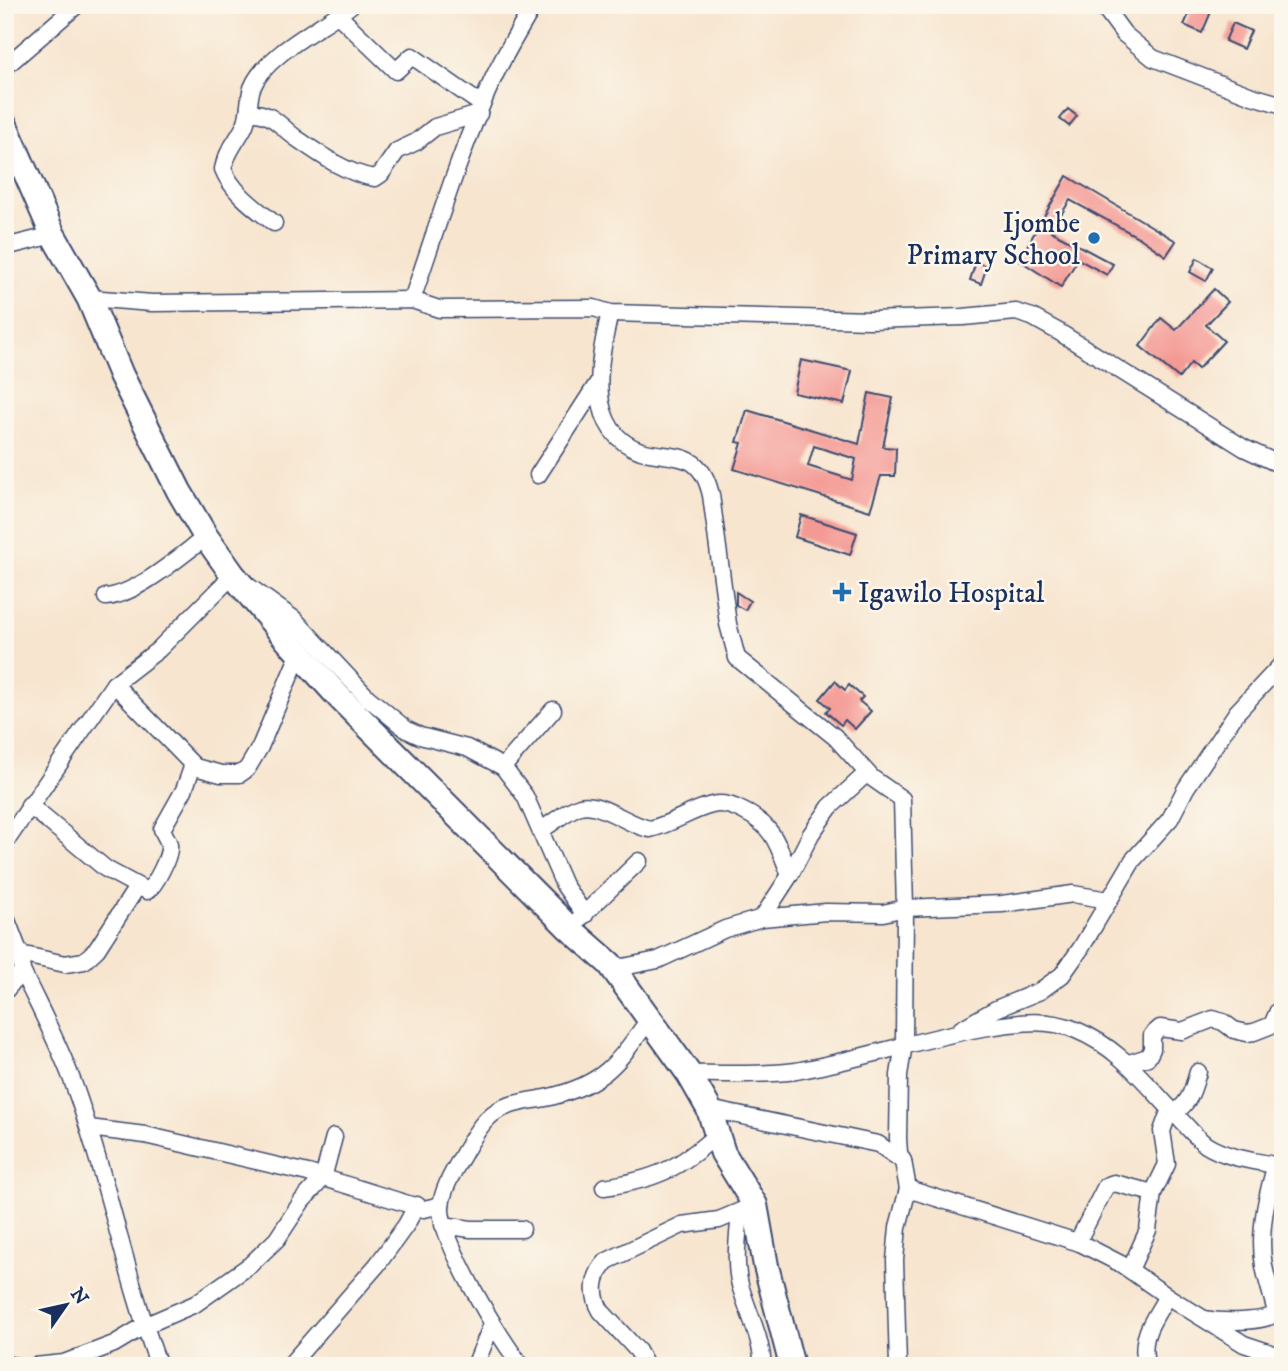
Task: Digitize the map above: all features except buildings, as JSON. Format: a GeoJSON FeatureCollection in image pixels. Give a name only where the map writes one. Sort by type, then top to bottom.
{"type":"FeatureCollection","features":[{"type":"Feature","properties":{"kind":"highway"},"geometry":{"type":"LineString","coordinates":[[5,125],[53,234],[89,298],[121,375],[179,491],[206,537],[233,575],[339,697],[577,921],[689,1074],[709,1109],[716,1135],[747,1209],[766,1266],[792,1366]]}},
{"type":"Feature","properties":{"kind":"street"},"geometry":{"type":"LineString","coordinates":[[5,67],[77,5]]}},
{"type":"Feature","properties":{"kind":"street"},"geometry":{"type":"LineString","coordinates":[[274,223],[245,199],[230,181],[223,169],[226,157],[239,137],[249,111],[252,89],[261,74],[300,39],[351,5]]}},
{"type":"Feature","properties":{"kind":"street"},"geometry":{"type":"LineString","coordinates":[[412,300],[482,106],[506,53],[534,5]]}},
{"type":"Feature","properties":{"kind":"street"},"geometry":{"type":"LineString","coordinates":[[1098,5],[1107,11],[1124,34],[1153,58],[1283,105]]}},
{"type":"Feature","properties":{"kind":"street"},"geometry":{"type":"LineString","coordinates":[[338,15],[396,71],[412,56],[482,106]]}},
{"type":"Feature","properties":{"kind":"street"},"geometry":{"type":"LineString","coordinates":[[249,111],[267,114],[318,154],[372,178],[381,174],[397,151],[417,141],[435,127],[482,106]]}},
{"type":"Feature","properties":{"kind":"street"},"geometry":{"type":"LineString","coordinates":[[5,247],[53,234]]}},
{"type":"Feature","properties":{"kind":"street"},"geometry":{"type":"LineString","coordinates":[[89,298],[152,303],[412,300],[439,309],[594,308],[610,313],[870,320],[1016,312],[1032,317],[1059,332],[1244,448],[1283,466]]}},
{"type":"Feature","properties":{"kind":"street"},"geometry":{"type":"LineString","coordinates":[[610,313],[599,381],[603,412],[611,426],[628,444],[654,454],[690,461],[705,476],[711,495],[728,624],[737,658],[835,737],[867,773],[902,799],[905,908],[904,1044],[899,1075],[898,1111],[899,1153],[908,1189],[898,1227],[895,1260],[898,1366]]}},
{"type":"Feature","properties":{"kind":"street"},"geometry":{"type":"LineString","coordinates":[[538,475],[599,381]]}},
{"type":"Feature","properties":{"kind":"street"},"geometry":{"type":"LineString","coordinates":[[106,597],[120,596],[135,589],[206,537]]}},
{"type":"Feature","properties":{"kind":"street"},"geometry":{"type":"LineString","coordinates":[[5,843],[114,684],[158,650],[233,575],[293,619],[367,696],[407,730],[467,748],[503,767],[525,796],[577,921],[639,861]]}},
{"type":"Feature","properties":{"kind":"street"},"geometry":{"type":"LineString","coordinates":[[114,684],[193,765],[228,775],[246,772],[260,747],[300,652]]}},
{"type":"Feature","properties":{"kind":"street"},"geometry":{"type":"LineString","coordinates":[[957,1032],[977,1018],[1040,991],[1062,975],[1133,860],[1170,819],[1186,788],[1237,712],[1283,663]]}},
{"type":"Feature","properties":{"kind":"street"},"geometry":{"type":"LineString","coordinates":[[503,767],[554,710]]}},
{"type":"Feature","properties":{"kind":"street"},"geometry":{"type":"LineString","coordinates":[[29,805],[106,869],[146,891],[151,889],[170,847],[162,829],[184,790],[193,765]]}},
{"type":"Feature","properties":{"kind":"street"},"geometry":{"type":"LineString","coordinates":[[762,918],[830,807],[867,773]]}},
{"type":"Feature","properties":{"kind":"street"},"geometry":{"type":"LineString","coordinates":[[541,830],[581,806],[600,809],[650,829],[708,805],[728,804],[768,827],[790,876]]}},
{"type":"Feature","properties":{"kind":"street"},"geometry":{"type":"LineString","coordinates":[[20,954],[65,964],[84,961],[97,949],[137,887]]}},
{"type":"Feature","properties":{"kind":"street"},"geometry":{"type":"LineString","coordinates":[[610,964],[623,967],[659,960],[724,929],[762,918],[826,912],[883,913],[905,908],[1002,904],[1073,894],[1108,900]]}},
{"type":"Feature","properties":{"kind":"street"},"geometry":{"type":"LineString","coordinates":[[5,915],[20,954],[22,971],[75,1086],[144,1326],[159,1366]]}},
{"type":"Feature","properties":{"kind":"street"},"geometry":{"type":"LineString","coordinates":[[5,991],[22,971]]}},
{"type":"Feature","properties":{"kind":"street"},"geometry":{"type":"LineString","coordinates":[[1129,1063],[1148,1057],[1152,1049],[1152,1035],[1160,1028],[1182,1031],[1213,1019],[1237,1031],[1254,1032],[1272,1025],[1278,1011],[1283,1009]]}},
{"type":"Feature","properties":{"kind":"street"},"geometry":{"type":"LineString","coordinates":[[523,1366],[492,1324],[443,1224],[441,1205],[452,1174],[469,1144],[491,1115],[512,1105],[552,1096],[596,1080],[617,1062],[650,1018]]}},
{"type":"Feature","properties":{"kind":"street"},"geometry":{"type":"LineString","coordinates":[[689,1074],[793,1071],[957,1032],[1018,1023],[1048,1021],[1075,1029],[1102,1043],[1129,1063],[1199,1140],[1212,1148],[1279,1166],[1265,1199],[1262,1247],[1276,1314],[1271,1318],[1253,1320],[1208,1320],[1193,1313]]}},
{"type":"Feature","properties":{"kind":"street"},"geometry":{"type":"LineString","coordinates":[[1130,1270],[1148,1230],[1153,1194],[1167,1164],[1162,1131],[1172,1111],[1185,1107],[1198,1072]]}},
{"type":"Feature","properties":{"kind":"street"},"geometry":{"type":"LineString","coordinates":[[709,1109],[878,1144],[903,1161]]}},
{"type":"Feature","properties":{"kind":"street"},"geometry":{"type":"LineString","coordinates":[[89,1128],[145,1135],[323,1178],[424,1209],[441,1205]]}},
{"type":"Feature","properties":{"kind":"street"},"geometry":{"type":"LineString","coordinates":[[604,1187],[648,1180],[672,1170],[716,1135]]}},
{"type":"Feature","properties":{"kind":"street"},"geometry":{"type":"LineString","coordinates":[[35,1366],[94,1360],[144,1326],[195,1304],[250,1265],[277,1238],[302,1201],[323,1178],[334,1137]]}},
{"type":"Feature","properties":{"kind":"street"},"geometry":{"type":"LineString","coordinates":[[1080,1243],[1080,1237],[1106,1186],[1114,1183],[1153,1194]]}},
{"type":"Feature","properties":{"kind":"street"},"geometry":{"type":"LineString","coordinates":[[908,1189],[1080,1243],[1130,1270],[1244,1344],[1283,1357]]}},
{"type":"Feature","properties":{"kind":"street"},"geometry":{"type":"LineString","coordinates":[[289,1366],[387,1252],[417,1205]]}},
{"type":"Feature","properties":{"kind":"street"},"geometry":{"type":"LineString","coordinates":[[646,1366],[638,1351],[597,1304],[595,1290],[598,1272],[607,1261],[682,1225],[719,1220],[747,1209]]}},
{"type":"Feature","properties":{"kind":"street"},"geometry":{"type":"LineString","coordinates":[[747,1209],[737,1243],[738,1275],[759,1335],[763,1366]]}},
{"type":"Feature","properties":{"kind":"street"},"geometry":{"type":"LineString","coordinates":[[443,1224],[471,1229],[522,1229]]}},
{"type":"Feature","properties":{"kind":"street"},"geometry":{"type":"LineString","coordinates":[[1140,1366],[1145,1357],[1143,1347],[1146,1336],[1167,1296]]}},
{"type":"Feature","properties":{"kind":"street"},"geometry":{"type":"LineString","coordinates":[[475,1366],[492,1324]]}},
{"type":"Feature","properties":{"kind":"street"},"geometry":{"type":"LineString","coordinates":[[5,1364],[16,1366]]}},
{"type":"Feature","properties":{"kind":"place","name":"Ijombe Primary School"},"geometry":{"type":"Point","coordinates":[1094,238]}},
{"type":"Feature","properties":{"kind":"place","name":"Igawilo Hospital"},"geometry":{"type":"Point","coordinates":[842,592]}}]}
